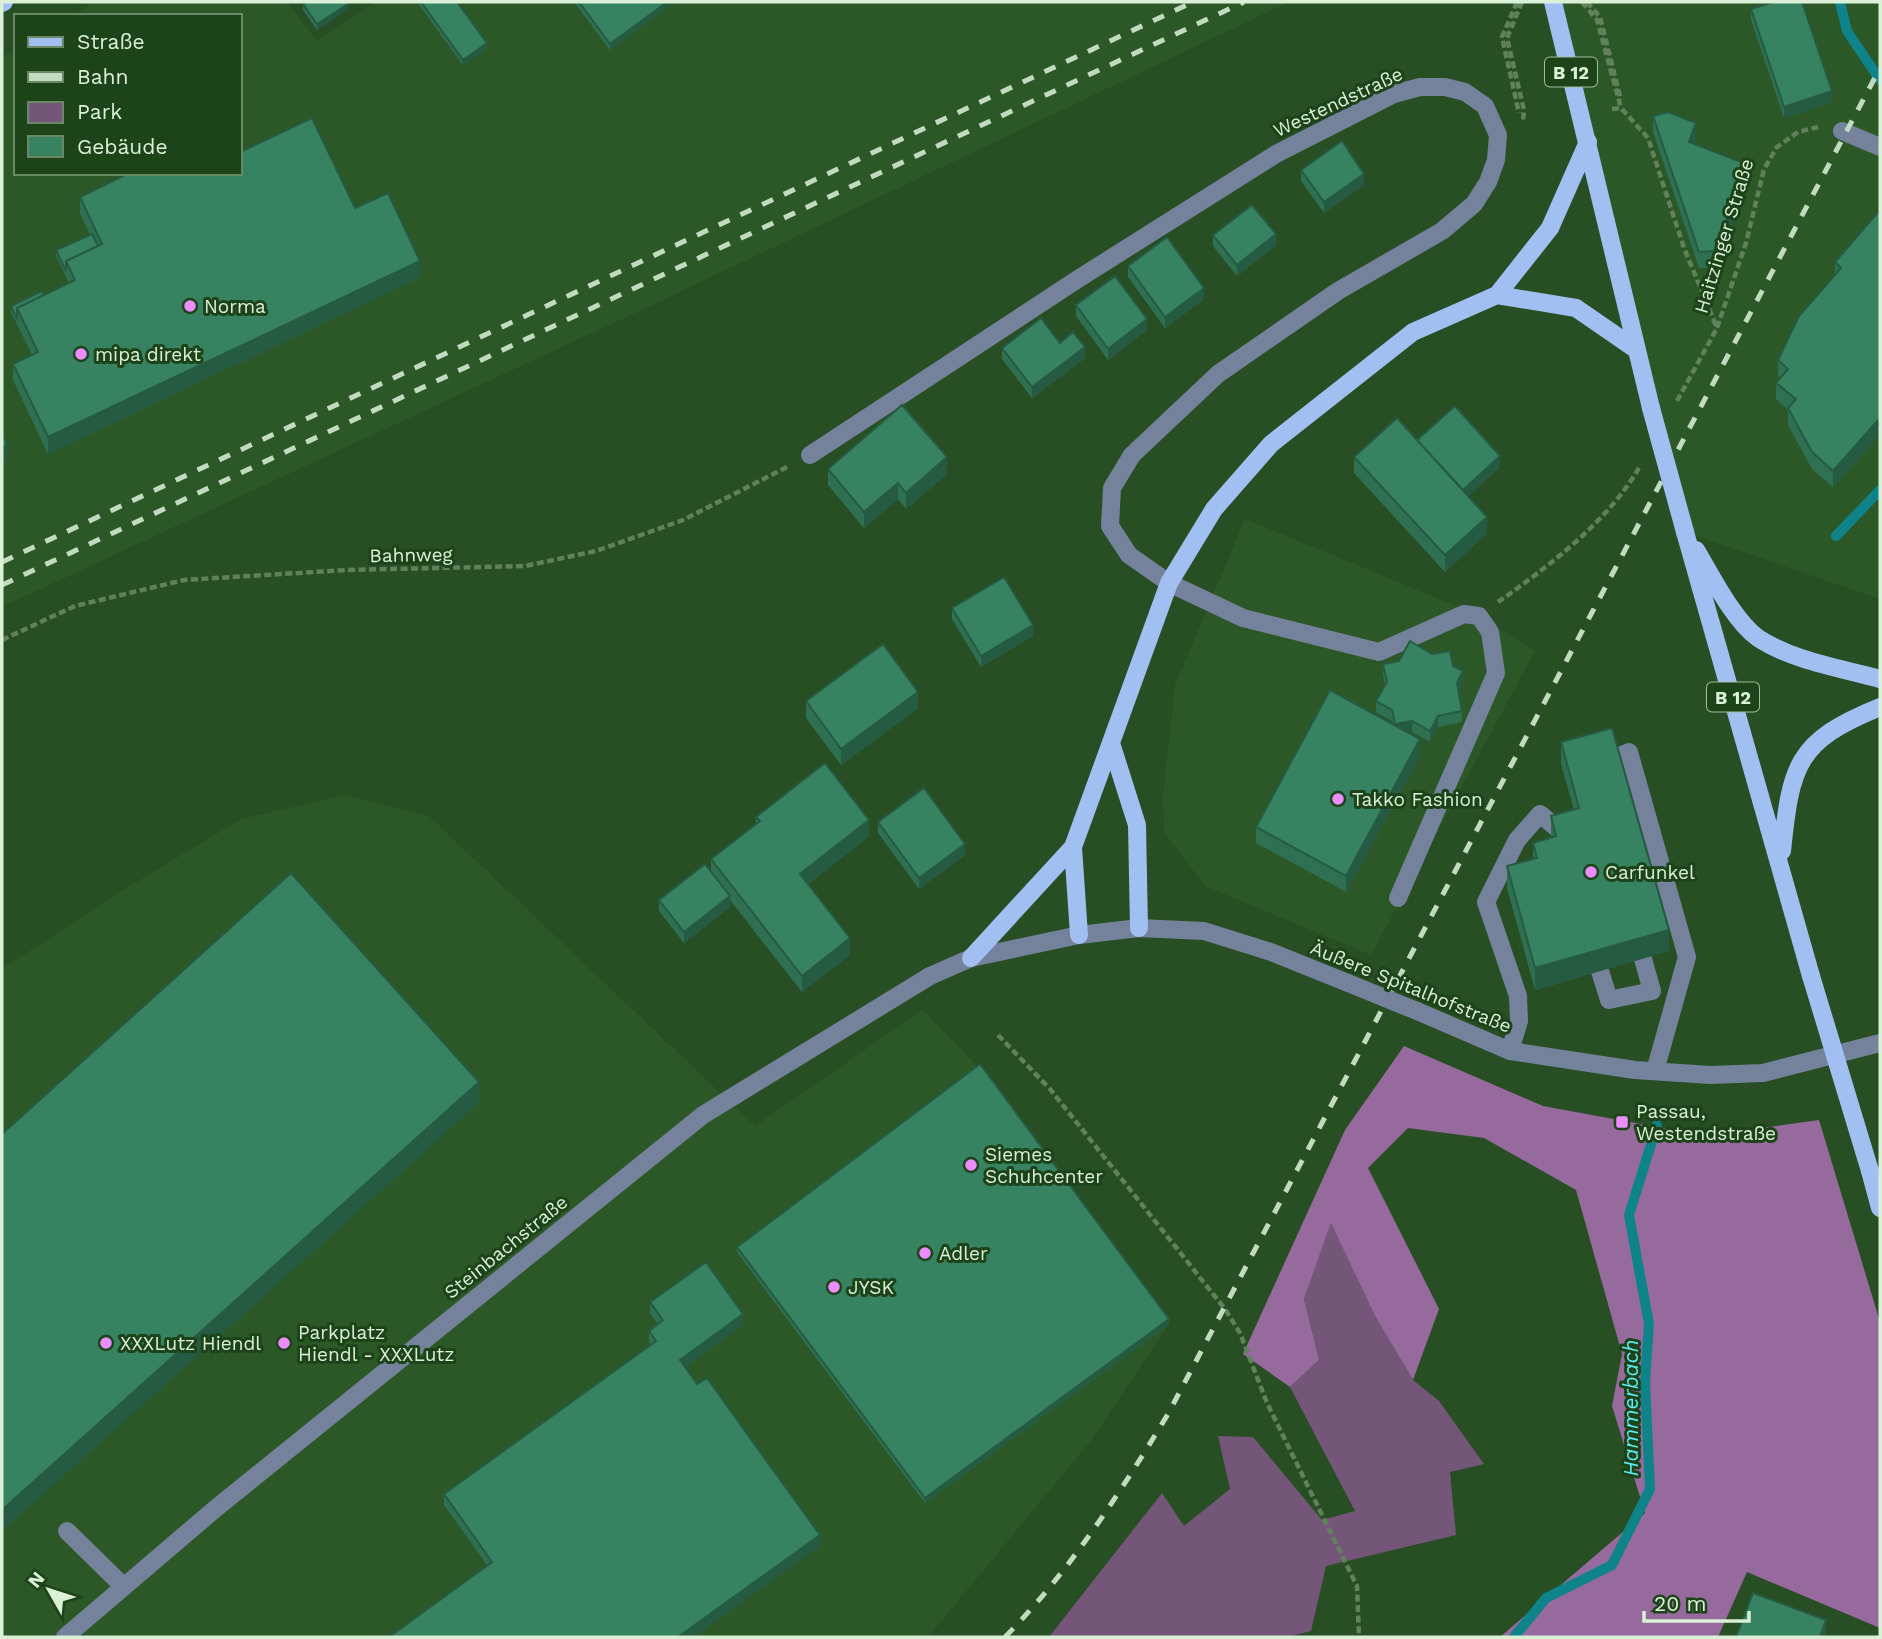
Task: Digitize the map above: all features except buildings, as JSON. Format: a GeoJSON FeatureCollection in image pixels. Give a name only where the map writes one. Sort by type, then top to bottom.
{"type":"FeatureCollection","features":[{"type":"Feature","properties":{"kind":"main road","name":"B 12"},"geometry":{"type":"LineString","coordinates":[[1553,2],[1588,142],[1634,348],[1811,976],[1880,1208]]}},
{"type":"Feature","properties":{"kind":"main road"},"geometry":{"type":"LineString","coordinates":[[971,958],[1073,847],[1169,583],[1214,509],[1271,444],[1413,332],[1497,295],[1550,229],[1588,142]]}},
{"type":"Feature","properties":{"kind":"main road"},"geometry":{"type":"LineString","coordinates":[[1497,295],[1576,308],[1634,348]]}},
{"type":"Feature","properties":{"kind":"main road"},"geometry":{"type":"LineString","coordinates":[[1685,532],[1734,610],[1756,637],[1796,656],[1880,679]]}},
{"type":"Feature","properties":{"kind":"main road"},"geometry":{"type":"LineString","coordinates":[[1781,862],[1788,789],[1804,754],[1840,723],[1880,707]]}},
{"type":"Feature","properties":{"kind":"main road"},"geometry":{"type":"LineString","coordinates":[[1111,743],[1137,825],[1139,928]]}},
{"type":"Feature","properties":{"kind":"main road"},"geometry":{"type":"LineString","coordinates":[[1073,847],[1079,935]]}},
{"type":"Feature","properties":{"kind":"street","name":"Westendstraße"},"geometry":{"type":"LineString","coordinates":[[810,455],[1077,279],[1276,154],[1394,94],[1420,87],[1445,87],[1465,92],[1485,106],[1498,135],[1496,160],[1488,182],[1474,204],[1442,231],[1338,291],[1218,374],[1132,455],[1112,488],[1110,526],[1129,555],[1169,583]]}},
{"type":"Feature","properties":{"kind":"street"},"geometry":{"type":"LineString","coordinates":[[1842,131],[1880,147]]}},
{"type":"Feature","properties":{"kind":"street"},"geometry":{"type":"LineString","coordinates":[[1169,583],[1243,618],[1379,652],[1464,614],[1479,615],[1490,632],[1496,673],[1398,898]]}},
{"type":"Feature","properties":{"kind":"street"},"geometry":{"type":"LineString","coordinates":[[1615,758],[1629,752],[1687,957],[1655,1072]]}},
{"type":"Feature","properties":{"kind":"street"},"geometry":{"type":"LineString","coordinates":[[1510,1051],[1519,1021],[1518,996],[1486,902],[1517,840],[1540,814],[1564,834]]}},
{"type":"Feature","properties":{"kind":"street","name":"Äußere Spitalhofstraße"},"geometry":{"type":"LineString","coordinates":[[971,958],[1079,935],[1139,928],[1204,931],[1271,952],[1510,1051],[1655,1072],[1710,1075],[1763,1073],[1880,1043]]}},
{"type":"Feature","properties":{"kind":"street","name":"Steinbachstraße"},"geometry":{"type":"LineString","coordinates":[[65,1637],[122,1586],[703,1115],[860,1016],[930,976],[971,958]]}},
{"type":"Feature","properties":{"kind":"street"},"geometry":{"type":"LineString","coordinates":[[1601,971],[1609,1000],[1652,991],[1643,959]]}},
{"type":"Feature","properties":{"kind":"street"},"geometry":{"type":"LineString","coordinates":[[66,1531],[122,1586]]}},
{"type":"Feature","properties":{"kind":"path"},"geometry":{"type":"LineString","coordinates":[[1517,2],[1502,37],[1519,109],[1520,132],[1524,110],[1507,38],[1522,2]]}},
{"type":"Feature","properties":{"kind":"path"},"geometry":{"type":"LineString","coordinates":[[1582,2],[1597,20],[1621,108]]}},
{"type":"Feature","properties":{"kind":"path"},"geometry":{"type":"LineString","coordinates":[[1587,2],[1600,17],[1621,95],[1621,108]]}},
{"type":"Feature","properties":{"kind":"path"},"geometry":{"type":"LineString","coordinates":[[1612,109],[1621,108]]}},
{"type":"Feature","properties":{"kind":"path","name":"Haitzinger Straße"},"geometry":{"type":"LineString","coordinates":[[1621,108],[1648,138],[1684,248],[1717,328]]}},
{"type":"Feature","properties":{"kind":"path","name":"Haitzinger Straße"},"geometry":{"type":"LineString","coordinates":[[1717,328],[1746,243],[1764,169],[1777,147],[1798,132],[1827,125],[1842,131]]}},
{"type":"Feature","properties":{"kind":"path"},"geometry":{"type":"LineString","coordinates":[[1671,412],[1717,328]]}},
{"type":"Feature","properties":{"kind":"path","name":"Bahnweg"},"geometry":{"type":"LineString","coordinates":[[2,640],[75,606],[184,580],[347,570],[526,566],[596,551],[683,520],[810,455]]}},
{"type":"Feature","properties":{"kind":"path"},"geometry":{"type":"LineString","coordinates":[[1479,615],[1555,562],[1630,483],[1644,459]]}},
{"type":"Feature","properties":{"kind":"path"},"geometry":{"type":"LineString","coordinates":[[999,1035],[1050,1089],[1173,1240],[1233,1321],[1267,1403],[1357,1586],[1359,1637]]}},
{"type":"Feature","properties":{"kind":"shaded area"},"geometry":{"type":"Polygon","coordinates":[[[93,2],[287,2],[317,41],[376,2],[1289,2],[650,306],[2,607],[2,57],[14,50],[14,175],[242,175],[242,14],[77,14],[93,2]]]}},
{"type":"Feature","properties":{"kind":"shaded area"},"geometry":{"type":"Polygon","coordinates":[[[1553,2],[1880,2],[1880,599],[1688,533],[1553,2]]]}},
{"type":"Feature","properties":{"kind":"shaded area"},"geometry":{"type":"Polygon","coordinates":[[[1245,519],[1478,615],[1535,651],[1371,955],[1205,886],[1164,832],[1163,793],[1175,685],[1245,519]]]}},
{"type":"Feature","properties":{"kind":"shaded area"},"geometry":{"type":"Polygon","coordinates":[[[345,795],[429,816],[755,1126],[922,1010],[980,1069],[1169,1324],[1090,1442],[928,1637],[2,1637],[2,969],[120,892],[241,819],[345,795]]]}},
{"type":"Feature","properties":{"kind":"shaded area"},"geometry":{"type":"Polygon","coordinates":[[[1404,1046],[1543,1106],[1706,1136],[1819,1120],[1880,1322],[1880,1628],[1747,1572],[1718,1637],[1500,1637],[1645,1513],[1612,1406],[1622,1354],[1576,1190],[1484,1138],[1408,1128],[1368,1168],[1439,1309],[1413,1380],[1375,1316],[1331,1223],[1304,1299],[1319,1360],[1290,1387],[1243,1354],[1345,1130],[1404,1046]]]}},
{"type":"Feature","properties":{"kind":"green space"},"geometry":{"type":"Polygon","coordinates":[[[1331,1222],[1375,1316],[1413,1380],[1439,1401],[1484,1464],[1450,1472],[1456,1535],[1326,1566],[1311,1631],[1287,1637],[1049,1637],[1162,1493],[1184,1526],[1230,1489],[1218,1436],[1253,1437],[1322,1520],[1355,1511],[1290,1387],[1319,1360],[1304,1299],[1331,1222]]]}},
{"type":"Feature","properties":{"kind":"waterway","name":"Hammerbach"},"geometry":{"type":"LineString","coordinates":[[1840,2],[1847,31],[1880,80]]}},
{"type":"Feature","properties":{"kind":"waterway","name":"Hammerbach"},"geometry":{"type":"LineString","coordinates":[[1836,536],[1880,490]]}},
{"type":"Feature","properties":{"kind":"waterway","name":"Hammerbach"},"geometry":{"type":"LineString","coordinates":[[1514,1637],[1546,1598],[1612,1565],[1650,1489],[1645,1382],[1649,1324],[1629,1215],[1657,1125]]}},
{"type":"Feature","properties":{"kind":"railway"},"geometry":{"type":"LineString","coordinates":[[2,562],[1193,2]]}},
{"type":"Feature","properties":{"kind":"railway"},"geometry":{"type":"LineString","coordinates":[[2,585],[1244,2]]}},
{"type":"Feature","properties":{"kind":"railway"},"geometry":{"type":"LineString","coordinates":[[1005,1637],[1029,1612],[1093,1530],[1168,1414],[1880,68]]}},
{"type":"Feature","properties":{"kind":"place","name":"Norma"},"geometry":{"type":"Point","coordinates":[190,306]}},
{"type":"Feature","properties":{"kind":"place","name":"mipa direkt"},"geometry":{"type":"Point","coordinates":[81,354]}},
{"type":"Feature","properties":{"kind":"place","name":"Takko Fashion"},"geometry":{"type":"Point","coordinates":[1338,799]}},
{"type":"Feature","properties":{"kind":"place","name":"Carfunkel"},"geometry":{"type":"Point","coordinates":[1591,872]}},
{"type":"Feature","properties":{"kind":"place","name":"Passau, Westendstraße"},"geometry":{"type":"Point","coordinates":[1622,1122]}},
{"type":"Feature","properties":{"kind":"place","name":"Siemes Schuhcenter"},"geometry":{"type":"Point","coordinates":[971,1165]}},
{"type":"Feature","properties":{"kind":"place","name":"Adler"},"geometry":{"type":"Point","coordinates":[925,1253]}},
{"type":"Feature","properties":{"kind":"place","name":"JYSK"},"geometry":{"type":"Point","coordinates":[834,1287]}},
{"type":"Feature","properties":{"kind":"place","name":"XXXLutz Hiendl"},"geometry":{"type":"Point","coordinates":[106,1343]}},
{"type":"Feature","properties":{"kind":"place","name":"Parkplatz Hiendl - XXXLutz"},"geometry":{"type":"Point","coordinates":[284,1343]}}]}
